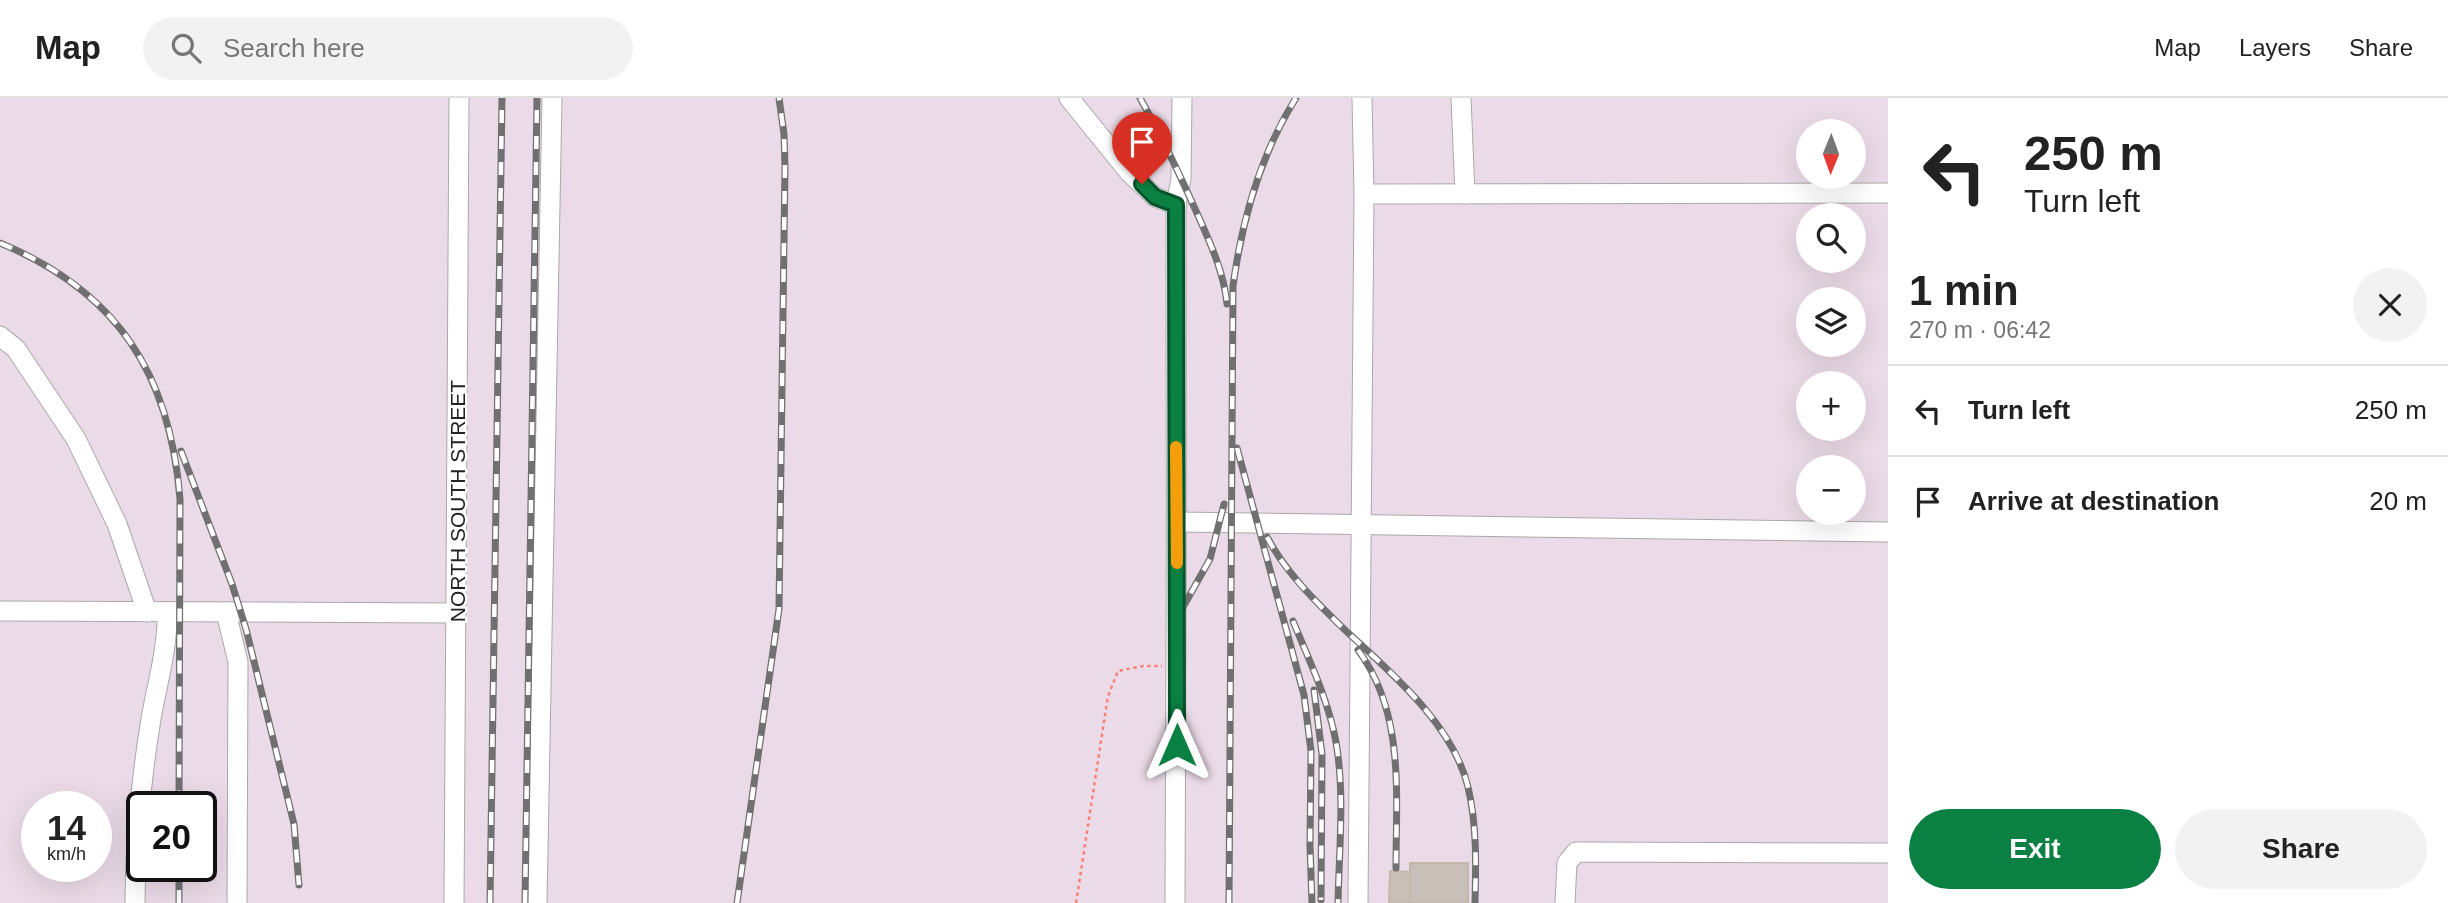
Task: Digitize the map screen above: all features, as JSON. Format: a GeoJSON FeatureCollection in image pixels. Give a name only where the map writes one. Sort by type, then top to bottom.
{"type":"FeatureCollection","features":[{"type":"Feature","properties":{"kind":"lane","name":"NORTH SOUTH STREET"},"geometry":{"type":"LineString","coordinates":[[454,903],[459,98]]}},
{"type":"Feature","properties":{"kind":"lane"},"geometry":{"type":"LineString","coordinates":[[537,903],[552,98]]}},
{"type":"Feature","properties":{"kind":"lane"},"geometry":{"type":"LineString","coordinates":[[1069,98],[1129,172],[1155,197],[1176,205]]}},
{"type":"Feature","properties":{"kind":"lane"},"geometry":{"type":"LineString","coordinates":[[1175,903],[1176,205],[1181,179],[1182,98]]}},
{"type":"Feature","properties":{"kind":"lane"},"geometry":{"type":"LineString","coordinates":[[1359,903],[1364,194],[1362,98]]}},
{"type":"Feature","properties":{"kind":"lane"},"geometry":{"type":"LineString","coordinates":[[1461,98],[1465,194]]}},
{"type":"Feature","properties":{"kind":"lane"},"geometry":{"type":"LineString","coordinates":[[1364,194],[1888,194]]}},
{"type":"Feature","properties":{"kind":"lane"},"geometry":{"type":"LineString","coordinates":[[0,336],[16,349],[76,439],[117,524],[147,612]]}},
{"type":"Feature","properties":{"kind":"lane"},"geometry":{"type":"LineString","coordinates":[[1176,522],[1888,532]]}},
{"type":"Feature","properties":{"kind":"lane"},"geometry":{"type":"LineString","coordinates":[[0,611],[456,613]]}},
{"type":"Feature","properties":{"kind":"lane"},"geometry":{"type":"LineString","coordinates":[[135,903],[135,850],[151,721],[168,630],[167,612]]}},
{"type":"Feature","properties":{"kind":"lane"},"geometry":{"type":"LineString","coordinates":[[226,612],[238,662],[237,903]]}},
{"type":"Feature","properties":{"kind":"lane"},"geometry":{"type":"LineString","coordinates":[[1565,903],[1567,863],[1576,852],[1888,853]]}},
{"type":"Feature","properties":{"kind":"path"},"geometry":{"type":"LineString","coordinates":[[1076,903],[1108,696],[1118,671],[1143,666],[1177,665]]}},
{"type":"Feature","properties":{"kind":"shaded area"},"geometry":{"type":"Polygon","coordinates":[[[0,98],[1888,98],[1888,903],[0,903],[0,98]]]}},
{"type":"Feature","properties":{"kind":"building"},"geometry":{"type":"Polygon","coordinates":[[[1410,863],[1468,863],[1468,903],[1410,903],[1410,863]]]}},
{"type":"Feature","properties":{"kind":"building"},"geometry":{"type":"Polygon","coordinates":[[[1390,871],[1410,872],[1410,903],[1389,903],[1390,871]]]}},
{"type":"Feature","properties":{"kind":"railway"},"geometry":{"type":"LineString","coordinates":[[490,903],[502,98]]}},
{"type":"Feature","properties":{"kind":"railway"},"geometry":{"type":"LineString","coordinates":[[525,903],[537,98]]}},
{"type":"Feature","properties":{"kind":"railway"},"geometry":{"type":"LineString","coordinates":[[737,903],[779,609],[785,166],[779,98]]}},
{"type":"Feature","properties":{"kind":"railway"},"geometry":{"type":"LineString","coordinates":[[1140,98],[1170,154],[1206,233],[1219,268],[1227,304]]}},
{"type":"Feature","properties":{"kind":"railway"},"geometry":{"type":"LineString","coordinates":[[1229,903],[1233,286],[1254,189],[1272,142],[1296,98]]}},
{"type":"Feature","properties":{"kind":"railway"},"geometry":{"type":"LineString","coordinates":[[0,243],[41,263],[76,286],[106,313],[130,342],[150,376],[164,413],[174,454],[180,499],[179,791]]}},
{"type":"Feature","properties":{"kind":"railway"},"geometry":{"type":"LineString","coordinates":[[1237,448],[1304,695],[1311,751],[1312,903]]}},
{"type":"Feature","properties":{"kind":"railway"},"geometry":{"type":"LineString","coordinates":[[181,451],[232,584],[246,629],[294,824],[299,885]]}},
{"type":"Feature","properties":{"kind":"railway"},"geometry":{"type":"LineString","coordinates":[[1178,616],[1210,559],[1224,504]]}},
{"type":"Feature","properties":{"kind":"railway"},"geometry":{"type":"LineString","coordinates":[[1267,537],[1302,586],[1418,701],[1449,742],[1460,764],[1471,801],[1475,845],[1475,903]]}},
{"type":"Feature","properties":{"kind":"railway"},"geometry":{"type":"LineString","coordinates":[[1293,621],[1323,695],[1336,742],[1341,802],[1338,903]]}},
{"type":"Feature","properties":{"kind":"railway"},"geometry":{"type":"LineString","coordinates":[[1358,650],[1373,674],[1391,727],[1396,783],[1396,868]]}},
{"type":"Feature","properties":{"kind":"railway"},"geometry":{"type":"LineString","coordinates":[[1314,690],[1322,754],[1321,900]]}},
{"type":"Feature","properties":{"kind":"railway"},"geometry":{"type":"LineString","coordinates":[[179,882],[179,903]]}},
{"type":"Feature","properties":{"kind":"slow traffic"},"geometry":{"type":"LineString","coordinates":[[1176,447],[1177,563]]}},
{"type":"Feature","properties":{"kind":"route"},"geometry":{"type":"LineString","coordinates":[[1142,184],[1155,197],[1176,205],[1177,745]]}}]}
